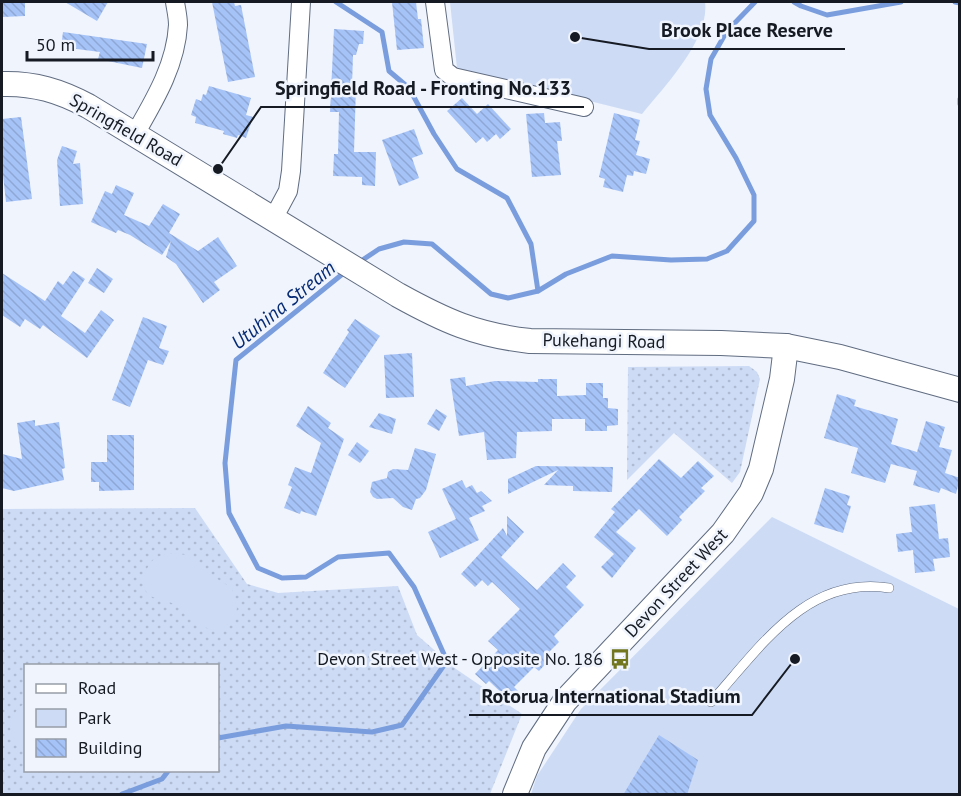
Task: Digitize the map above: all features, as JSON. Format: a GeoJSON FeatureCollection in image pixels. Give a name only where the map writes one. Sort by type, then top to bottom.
{"type":"FeatureCollection","features":[{"type":"Feature","properties":{"kind":"main road","name":"Springfield Road"},"geometry":{"type":"LineString","coordinates":[[2,84],[40,86],[65,94],[273,219]]}},
{"type":"Feature","properties":{"kind":"main road","name":"Pukehangi Road"},"geometry":{"type":"LineString","coordinates":[[273,219],[437,317],[480,333],[530,341],[786,346],[840,357],[960,390]]}},
{"type":"Feature","properties":{"kind":"main road","name":"Devon Street West"},"geometry":{"type":"LineString","coordinates":[[515,795],[534,748],[565,701],[723,533],[751,493],[761,469],[782,379],[786,346]]}},
{"type":"Feature","properties":{"kind":"street"},"geometry":{"type":"LineString","coordinates":[[135,134],[158,94],[171,62],[178,26],[175,2]]}},
{"type":"Feature","properties":{"kind":"street"},"geometry":{"type":"LineString","coordinates":[[273,219],[288,191],[291,171],[301,2]]}},
{"type":"Feature","properties":{"kind":"street"},"geometry":{"type":"LineString","coordinates":[[435,2],[444,70],[453,77],[584,107]]}},
{"type":"Feature","properties":{"kind":"lane"},"geometry":{"type":"LineString","coordinates":[[711,702],[771,633],[822,596],[844,588],[860,586],[889,588]]}},
{"type":"Feature","properties":{"kind":"green space"},"geometry":{"type":"Polygon","coordinates":[[[450,2],[705,2],[705,16],[693,46],[684,61],[642,114],[457,68],[450,2]]]}},
{"type":"Feature","properties":{"kind":"green space"},"geometry":{"type":"Polygon","coordinates":[[[749,366],[757,372],[760,379],[740,472],[732,483],[674,433],[627,480],[628,367],[749,366]]]}},
{"type":"Feature","properties":{"kind":"green space"},"geometry":{"type":"Polygon","coordinates":[[[195,508],[247,584],[278,593],[398,586],[417,635],[456,669],[522,714],[490,794],[2,794],[2,509],[195,508]]]}},
{"type":"Feature","properties":{"kind":"green space"},"geometry":{"type":"Polygon","coordinates":[[[772,517],[959,609],[959,794],[531,794],[537,776],[581,709],[772,517]]]}},
{"type":"Feature","properties":{"kind":"green space"},"geometry":{"type":"Polygon","coordinates":[[[176,553],[185,555],[206,572],[232,588],[237,609],[223,628],[216,630],[208,628],[175,605],[152,597],[146,591],[144,582],[150,563],[158,557],[176,553]]]}},
{"type":"Feature","properties":{"kind":"green space"},"geometry":{"type":"Polygon","coordinates":[[[24,704],[24,748],[14,737],[10,726],[18,709],[24,704]]]}},
{"type":"Feature","properties":{"kind":"building"},"geometry":{"type":"Polygon","coordinates":[[[2,2],[25,2],[25,16],[2,17],[2,2]]]}},
{"type":"Feature","properties":{"kind":"building"},"geometry":{"type":"Polygon","coordinates":[[[65,2],[108,2],[97,21],[65,2]]]}},
{"type":"Feature","properties":{"kind":"building"},"geometry":{"type":"Polygon","coordinates":[[[212,2],[234,2],[235,6],[241,5],[255,77],[228,82],[212,2]]]}},
{"type":"Feature","properties":{"kind":"building"},"geometry":{"type":"Polygon","coordinates":[[[392,2],[416,2],[418,19],[421,19],[424,48],[397,50],[392,2]]]}},
{"type":"Feature","properties":{"kind":"building"},"geometry":{"type":"Polygon","coordinates":[[[334,29],[364,31],[363,44],[359,44],[356,55],[353,55],[352,86],[356,86],[354,152],[376,152],[375,186],[362,185],[362,177],[333,176],[334,154],[338,154],[339,112],[330,112],[334,29]]]}},
{"type":"Feature","properties":{"kind":"building"},"geometry":{"type":"Polygon","coordinates":[[[63,32],[147,44],[142,68],[98,59],[100,52],[61,47],[63,32]]]}},
{"type":"Feature","properties":{"kind":"building"},"geometry":{"type":"Polygon","coordinates":[[[209,86],[251,98],[246,115],[253,117],[246,138],[223,134],[224,131],[195,123],[196,117],[191,115],[196,99],[201,101],[209,86]]]}},
{"type":"Feature","properties":{"kind":"building"},"geometry":{"type":"Polygon","coordinates":[[[462,98],[477,114],[488,104],[511,129],[500,139],[496,134],[487,142],[483,137],[476,143],[447,111],[462,98]]]}},
{"type":"Feature","properties":{"kind":"building"},"geometry":{"type":"Polygon","coordinates":[[[544,113],[545,123],[560,122],[562,141],[557,141],[561,175],[532,177],[526,114],[544,113]]]}},
{"type":"Feature","properties":{"kind":"building"},"geometry":{"type":"Polygon","coordinates":[[[614,113],[640,120],[635,140],[640,141],[636,155],[650,159],[646,174],[634,171],[633,176],[627,175],[623,192],[603,187],[605,179],[599,177],[614,113]]]}},
{"type":"Feature","properties":{"kind":"building"},"geometry":{"type":"Polygon","coordinates":[[[21,117],[32,199],[6,202],[2,166],[2,119],[21,117]]]}},
{"type":"Feature","properties":{"kind":"building"},"geometry":{"type":"Polygon","coordinates":[[[414,129],[423,154],[412,158],[419,178],[399,186],[382,140],[414,129]]]}},
{"type":"Feature","properties":{"kind":"building"},"geometry":{"type":"Polygon","coordinates":[[[62,146],[77,151],[73,164],[80,163],[83,204],[60,206],[57,160],[62,146]]]}},
{"type":"Feature","properties":{"kind":"building"},"geometry":{"type":"Polygon","coordinates":[[[116,185],[134,193],[124,215],[149,226],[163,204],[180,214],[169,233],[198,251],[218,237],[237,266],[214,282],[220,290],[203,303],[176,264],[166,257],[171,241],[162,255],[130,235],[118,230],[116,233],[91,222],[105,191],[112,194],[116,185]]]}},
{"type":"Feature","properties":{"kind":"building"},"geometry":{"type":"Polygon","coordinates":[[[97,268],[113,279],[104,293],[88,283],[97,268]]]}},
{"type":"Feature","properties":{"kind":"building"},"geometry":{"type":"Polygon","coordinates":[[[73,271],[85,279],[61,316],[85,333],[101,310],[114,320],[87,358],[43,325],[40,329],[25,319],[20,327],[2,315],[2,273],[45,301],[58,281],[63,285],[73,271]]]}},
{"type":"Feature","properties":{"kind":"building"},"geometry":{"type":"Polygon","coordinates":[[[143,317],[167,326],[159,348],[169,351],[163,365],[148,360],[130,407],[112,400],[143,317]]]}},
{"type":"Feature","properties":{"kind":"building"},"geometry":{"type":"Polygon","coordinates":[[[355,319],[380,336],[345,388],[323,373],[355,319]]]}},
{"type":"Feature","properties":{"kind":"building"},"geometry":{"type":"Polygon","coordinates":[[[412,353],[414,397],[386,398],[384,355],[412,353]]]}},
{"type":"Feature","properties":{"kind":"building"},"geometry":{"type":"Polygon","coordinates":[[[465,377],[466,386],[495,381],[538,382],[538,379],[557,379],[557,396],[586,395],[586,383],[603,383],[603,398],[608,398],[608,408],[618,409],[618,425],[607,426],[607,431],[585,431],[585,419],[552,419],[552,431],[517,432],[516,458],[487,460],[484,432],[459,436],[450,379],[465,377]]]}},
{"type":"Feature","properties":{"kind":"building"},"geometry":{"type":"Polygon","coordinates":[[[837,394],[856,400],[854,406],[898,419],[891,444],[917,452],[926,421],[945,427],[939,447],[952,450],[945,473],[960,478],[956,494],[941,488],[939,493],[913,485],[917,471],[891,464],[885,483],[851,473],[858,448],[824,438],[837,394]]]}},
{"type":"Feature","properties":{"kind":"building"},"geometry":{"type":"Polygon","coordinates":[[[308,406],[331,423],[328,428],[344,439],[316,516],[301,511],[300,514],[284,508],[292,487],[288,485],[295,467],[311,473],[321,443],[296,426],[308,406]]]}},
{"type":"Feature","properties":{"kind":"building"},"geometry":{"type":"Polygon","coordinates":[[[436,409],[447,416],[439,431],[427,424],[436,409]]]}},
{"type":"Feature","properties":{"kind":"building"},"geometry":{"type":"Polygon","coordinates":[[[379,413],[396,419],[392,434],[369,427],[379,413]]]}},
{"type":"Feature","properties":{"kind":"building"},"geometry":{"type":"Polygon","coordinates":[[[35,420],[35,426],[59,422],[65,468],[62,469],[64,480],[14,491],[2,488],[2,454],[22,459],[17,423],[35,420]]]}},
{"type":"Feature","properties":{"kind":"building"},"geometry":{"type":"Polygon","coordinates":[[[107,435],[134,435],[134,490],[99,491],[99,482],[91,482],[91,462],[107,462],[107,435]]]}},
{"type":"Feature","properties":{"kind":"building"},"geometry":{"type":"Polygon","coordinates":[[[357,442],[369,451],[360,463],[348,455],[357,442]]]}},
{"type":"Feature","properties":{"kind":"building"},"geometry":{"type":"Polygon","coordinates":[[[415,448],[436,454],[426,490],[420,498],[416,499],[412,510],[403,507],[393,498],[373,497],[370,492],[372,482],[387,478],[388,472],[393,469],[408,470],[415,448]]]}},
{"type":"Feature","properties":{"kind":"building"},"geometry":{"type":"Polygon","coordinates":[[[659,459],[681,478],[698,461],[714,476],[701,488],[705,491],[679,517],[682,520],[667,536],[639,509],[616,532],[636,548],[612,578],[601,567],[614,554],[594,537],[615,512],[611,509],[659,459]]]}},
{"type":"Feature","properties":{"kind":"building"},"geometry":{"type":"Polygon","coordinates":[[[536,466],[613,467],[612,492],[573,491],[573,486],[544,485],[558,470],[508,494],[508,479],[536,466]]]}},
{"type":"Feature","properties":{"kind":"building"},"geometry":{"type":"Polygon","coordinates":[[[462,480],[466,488],[472,485],[477,493],[481,491],[492,501],[482,506],[485,511],[469,518],[479,540],[440,558],[428,532],[456,519],[442,489],[462,480]]]}},
{"type":"Feature","properties":{"kind":"building"},"geometry":{"type":"Polygon","coordinates":[[[825,488],[850,496],[847,505],[851,506],[843,533],[814,524],[825,488]]]}},
{"type":"Feature","properties":{"kind":"building"},"geometry":{"type":"Polygon","coordinates":[[[935,504],[939,539],[948,538],[950,557],[933,559],[935,571],[915,573],[913,550],[898,552],[896,534],[912,532],[909,507],[935,504]]]}},
{"type":"Feature","properties":{"kind":"building"},"geometry":{"type":"Polygon","coordinates":[[[507,516],[524,532],[501,557],[537,590],[563,563],[576,576],[566,587],[584,605],[554,636],[559,642],[545,656],[549,660],[539,671],[534,667],[514,687],[518,691],[509,700],[489,681],[486,684],[475,674],[498,650],[488,641],[520,609],[492,582],[488,586],[482,580],[475,587],[461,574],[503,528],[507,536],[507,516]]]}},
{"type":"Feature","properties":{"kind":"building"},"geometry":{"type":"Polygon","coordinates":[[[659,735],[698,760],[687,795],[623,795],[659,735]]]}},
{"type":"Feature","properties":{"kind":"waterway"},"geometry":{"type":"LineString","coordinates":[[336,2],[382,32],[389,71],[409,88],[434,134],[457,169],[507,198],[531,244],[538,291]]}},
{"type":"Feature","properties":{"kind":"waterway","name":"Utuhina Stream"},"geometry":{"type":"LineString","coordinates":[[358,263],[379,249],[404,242],[432,244],[491,294],[508,298],[538,291],[566,274],[612,256],[671,260],[707,259],[727,251],[754,221],[754,195],[736,158],[710,115],[706,89],[711,59],[727,31],[755,2]]}},
{"type":"Feature","properties":{"kind":"waterway","name":"Utuhina Stream"},"geometry":{"type":"LineString","coordinates":[[794,2],[827,15],[901,2]]}},
{"type":"Feature","properties":{"kind":"waterway","name":"Utuhina Stream"},"geometry":{"type":"LineString","coordinates":[[955,2],[960,3]]}},
{"type":"Feature","properties":{"kind":"waterway","name":"Utuhina Stream"},"geometry":{"type":"LineString","coordinates":[[960,99],[960,104]]}},
{"type":"Feature","properties":{"kind":"waterway","name":"Utuhina Stream"},"geometry":{"type":"LineString","coordinates":[[219,738],[286,726],[372,732],[402,725],[447,661],[414,587],[389,553],[338,557],[306,577],[282,578],[258,568],[229,513],[225,463],[236,360],[345,272]]}},
{"type":"Feature","properties":{"kind":"waterway","name":"Utuhina Stream"},"geometry":{"type":"LineString","coordinates":[[122,794],[162,779],[167,772]]}},
{"type":"Feature","properties":{"kind":"place","name":"Brook Place Reserve"},"geometry":{"type":"Point","coordinates":[575,37]}},
{"type":"Feature","properties":{"kind":"place","name":"Springfield Road - Fronting No.133"},"geometry":{"type":"Point","coordinates":[218,169]}},
{"type":"Feature","properties":{"kind":"place","name":"Devon Street West - Opposite No. 186"},"geometry":{"type":"Point","coordinates":[620,659]}},
{"type":"Feature","properties":{"kind":"place","name":"Rotorua International Stadium"},"geometry":{"type":"Point","coordinates":[795,659]}}]}
